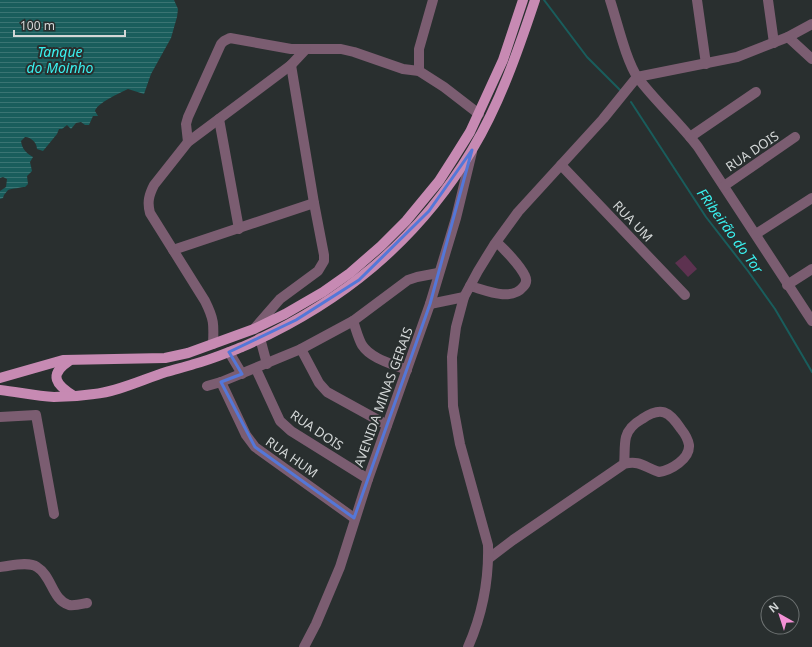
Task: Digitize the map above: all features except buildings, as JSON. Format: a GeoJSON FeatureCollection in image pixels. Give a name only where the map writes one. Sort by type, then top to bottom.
{"type":"FeatureCollection","features":[{"type":"Feature","properties":{"kind":"main road"},"geometry":{"type":"LineString","coordinates":[[0,378],[63,360],[165,358],[188,353],[254,329],[285,314],[323,292],[350,273],[381,246],[406,221],[439,181],[470,132],[479,114],[503,60],[523,0]]}},
{"type":"Feature","properties":{"kind":"main road"},"geometry":{"type":"LineString","coordinates":[[0,390],[55,397],[96,394],[130,385],[168,371],[203,362],[260,338],[296,320],[359,280],[404,239],[429,211],[452,181],[472,150],[494,110],[509,75],[535,0]]}},
{"type":"Feature","properties":{"kind":"main road"},"geometry":{"type":"LineString","coordinates":[[71,360],[60,367],[57,373],[58,384],[74,396]]}},
{"type":"Feature","properties":{"kind":"street"},"geometry":{"type":"LineString","coordinates":[[420,71],[419,50],[432,0]]}},
{"type":"Feature","properties":{"kind":"street"},"geometry":{"type":"LineString","coordinates":[[610,0],[625,47],[637,77],[690,137],[756,234],[812,321]]}},
{"type":"Feature","properties":{"kind":"street"},"geometry":{"type":"LineString","coordinates":[[696,0],[706,64]]}},
{"type":"Feature","properties":{"kind":"street"},"geometry":{"type":"LineString","coordinates":[[768,0],[774,43]]}},
{"type":"Feature","properties":{"kind":"street"},"geometry":{"type":"LineString","coordinates":[[468,647],[476,628],[482,606],[488,559],[488,545],[460,444],[453,406],[452,357],[456,327],[464,297],[470,286],[497,242],[518,212],[603,119],[637,77],[737,57],[788,37],[812,24]]}},
{"type":"Feature","properties":{"kind":"street"},"geometry":{"type":"LineString","coordinates":[[788,37],[812,59]]}},
{"type":"Feature","properties":{"kind":"street"},"geometry":{"type":"LineString","coordinates":[[188,142],[186,124],[188,117],[221,44],[230,38],[273,46],[306,49],[341,49],[403,69],[420,71],[444,87],[479,114]]}},
{"type":"Feature","properties":{"kind":"street"},"geometry":{"type":"LineString","coordinates":[[213,344],[214,325],[211,313],[150,213],[148,200],[150,193],[154,185],[188,142],[291,65],[306,49]]}},
{"type":"Feature","properties":{"kind":"street"},"geometry":{"type":"LineString","coordinates":[[254,329],[280,299],[318,271],[322,266],[324,255],[291,65]]}},
{"type":"Feature","properties":{"kind":"street"},"geometry":{"type":"LineString","coordinates":[[690,137],[756,92]]}},
{"type":"Feature","properties":{"kind":"street"},"geometry":{"type":"LineString","coordinates":[[219,119],[238,229]]}},
{"type":"Feature","properties":{"kind":"street","name":"RUA DOIS"},"geometry":{"type":"LineString","coordinates":[[724,186],[795,137]]}},
{"type":"Feature","properties":{"kind":"street","name":"AVENIDA MINAS GERAIS"},"geometry":{"type":"LineString","coordinates":[[304,647],[316,624],[340,567],[354,518],[430,304],[438,273],[456,218],[472,150]]}},
{"type":"Feature","properties":{"kind":"street","name":"RUA UM"},"geometry":{"type":"LineString","coordinates":[[561,165],[685,295]]}},
{"type":"Feature","properties":{"kind":"street"},"geometry":{"type":"LineString","coordinates":[[756,234],[812,198]]}},
{"type":"Feature","properties":{"kind":"street"},"geometry":{"type":"LineString","coordinates":[[173,250],[314,203]]}},
{"type":"Feature","properties":{"kind":"street"},"geometry":{"type":"LineString","coordinates":[[470,286],[507,295],[517,293],[523,287],[526,282],[526,278],[497,242]]}},
{"type":"Feature","properties":{"kind":"street"},"geometry":{"type":"LineString","coordinates":[[788,285],[812,268]]}},
{"type":"Feature","properties":{"kind":"street"},"geometry":{"type":"LineString","coordinates":[[207,386],[256,369],[301,349],[353,321],[408,280],[438,273]]}},
{"type":"Feature","properties":{"kind":"street"},"geometry":{"type":"LineString","coordinates":[[430,304],[464,297]]}},
{"type":"Feature","properties":{"kind":"street"},"geometry":{"type":"LineString","coordinates":[[353,321],[360,342],[366,350],[377,357],[407,370]]}},
{"type":"Feature","properties":{"kind":"street"},"geometry":{"type":"LineString","coordinates":[[260,338],[267,364]]}},
{"type":"Feature","properties":{"kind":"street"},"geometry":{"type":"LineString","coordinates":[[301,349],[318,382],[327,392],[387,425]]}},
{"type":"Feature","properties":{"kind":"street"},"geometry":{"type":"LineString","coordinates":[[229,352],[242,374]]}},
{"type":"Feature","properties":{"kind":"street","name":"RUA DOIS"},"geometry":{"type":"LineString","coordinates":[[256,369],[280,421],[291,431],[368,479]]}},
{"type":"Feature","properties":{"kind":"street","name":"RUA HUM"},"geometry":{"type":"LineString","coordinates":[[221,382],[246,435],[254,447],[354,518]]}},
{"type":"Feature","properties":{"kind":"street"},"geometry":{"type":"LineString","coordinates":[[488,559],[513,540],[624,464],[633,462],[638,463],[659,472],[671,467],[687,455],[689,444],[686,436],[671,415],[662,412],[654,413],[642,418],[632,426],[626,438],[624,464]]}},
{"type":"Feature","properties":{"kind":"street"},"geometry":{"type":"LineString","coordinates":[[0,417],[36,415],[54,514]]}},
{"type":"Feature","properties":{"kind":"street"},"geometry":{"type":"LineString","coordinates":[[0,567],[30,565],[37,567],[45,574],[59,600],[69,605],[88,603]]}},
{"type":"Feature","properties":{"kind":"highlighted area"},"geometry":{"type":"Polygon","coordinates":[[[472,150],[430,304],[354,518],[255,447],[221,382],[242,374],[229,352],[296,320],[359,280],[429,211],[472,150]]]}},
{"type":"Feature","properties":{"kind":"shaded area"},"geometry":{"type":"Polygon","coordinates":[[[685,255],[697,269],[688,277],[675,263],[685,255]]]}},
{"type":"Feature","properties":{"kind":"water","name":"Tanque do Moinho"},"geometry":{"type":"Polygon","coordinates":[[[0,0],[174,0],[178,9],[171,38],[151,74],[144,94],[128,89],[109,98],[97,108],[95,111],[98,116],[93,116],[89,125],[85,125],[81,122],[76,123],[71,129],[67,125],[62,129],[59,129],[57,134],[43,151],[37,149],[35,143],[31,139],[25,137],[21,141],[23,149],[33,157],[30,162],[32,171],[27,176],[28,184],[25,187],[8,190],[3,198],[0,199],[0,191],[6,187],[7,179],[3,177],[0,178],[0,0]]]}},
{"type":"Feature","properties":{"kind":"waterway","name":"FRibeirão do Tor"},"geometry":{"type":"LineString","coordinates":[[544,0],[587,57],[621,91]]}},
{"type":"Feature","properties":{"kind":"waterway","name":"FRibeirão do Tor"},"geometry":{"type":"LineString","coordinates":[[631,102],[706,217],[748,271],[775,309],[812,372]]}}]}
